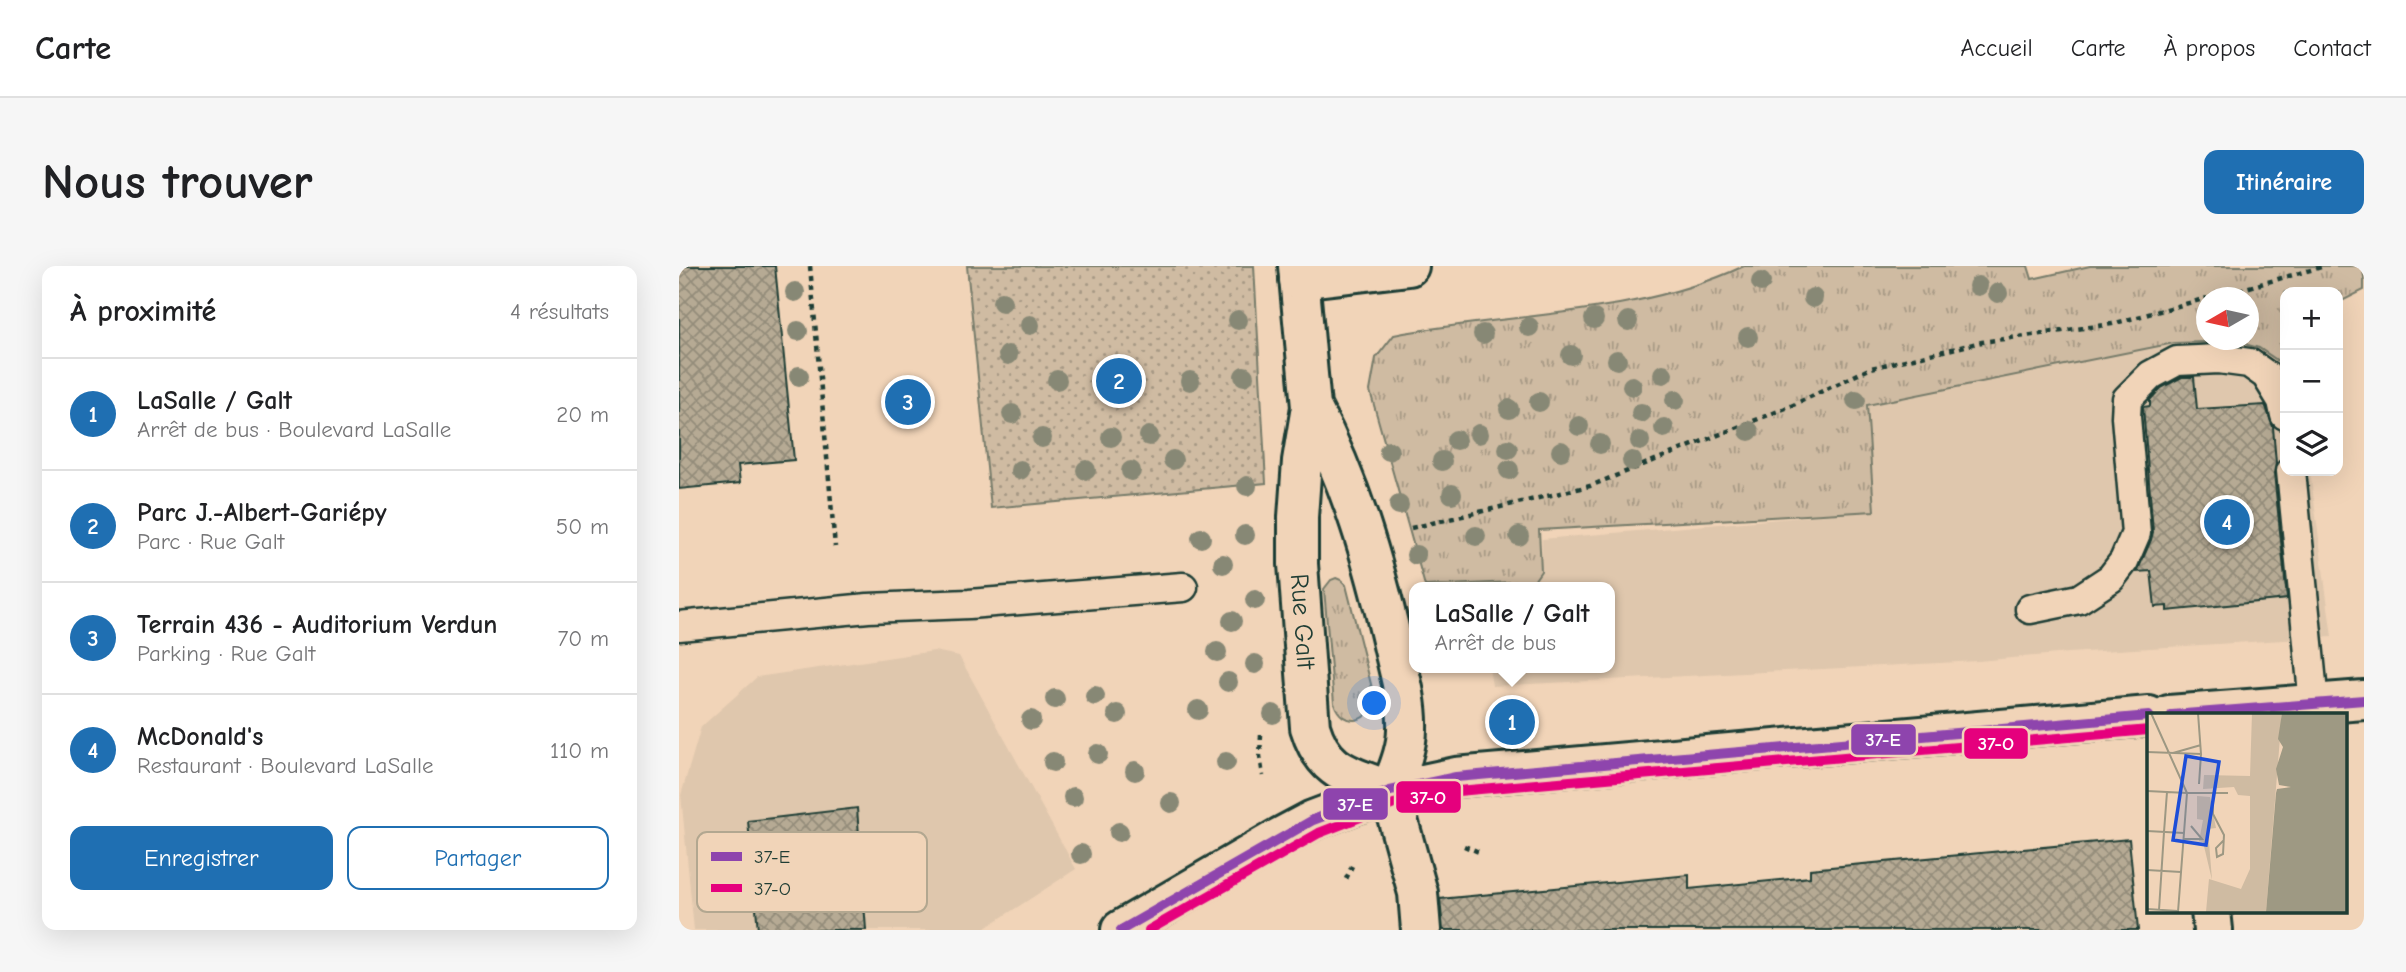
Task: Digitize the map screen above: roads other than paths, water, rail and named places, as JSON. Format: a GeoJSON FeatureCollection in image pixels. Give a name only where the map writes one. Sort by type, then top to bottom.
{"type":"FeatureCollection","features":[{"type":"Feature","properties":{"kind":"main road"},"geometry":{"type":"LineString","coordinates":[[1298,273],[1409,266]]}},
{"type":"Feature","properties":{"kind":"main road","name":"Rue Galt"},"geometry":{"type":"LineString","coordinates":[[1298,273],[1311,407],[1302,461],[1298,517],[1298,564],[1310,727],[1324,758],[1339,771],[1390,791],[1401,762],[1407,731],[1406,702],[1370,553],[1348,485],[1311,407]]}},
{"type":"Feature","properties":{"kind":"main road"},"geometry":{"type":"LineString","coordinates":[[2198,713],[2364,700]]}},
{"type":"Feature","properties":{"kind":"main road"},"geometry":{"type":"LineString","coordinates":[[1121,930],[1313,821],[1390,791],[1456,776],[2147,716]]}},
{"type":"Feature","properties":{"kind":"main road"},"geometry":{"type":"LineString","coordinates":[[1390,791],[1418,893],[1421,930]]}},
{"type":"Feature","properties":{"kind":"main road"},"geometry":{"type":"LineString","coordinates":[[2211,912],[2213,930]]}},
{"type":"Feature","properties":{"kind":"lane"},"geometry":{"type":"LineString","coordinates":[[2030,609],[2079,599],[2111,578],[2125,561],[2136,533],[2126,416],[2127,399],[2151,375],[2177,361],[2219,359],[2249,363],[2266,375],[2282,401],[2285,413]]}},
{"type":"Feature","properties":{"kind":"lane"},"geometry":{"type":"LineString","coordinates":[[2291,476],[2314,704]]}},
{"type":"Feature","properties":{"kind":"lane"},"geometry":{"type":"LineString","coordinates":[[679,626],[868,608],[969,604],[1183,587]]}},
{"type":"Feature","properties":{"kind":"place","name":"Parc J.-Albert-Gariépy"},"geometry":{"type":"Point","coordinates":[1119,381]}},
{"type":"Feature","properties":{"kind":"place","name":"Terrain 436 - Auditorium Verdun"},"geometry":{"type":"Point","coordinates":[908,402]}},
{"type":"Feature","properties":{"kind":"place","name":"McDonald's"},"geometry":{"type":"Point","coordinates":[2227,522]}},
{"type":"Feature","properties":{"kind":"place","name":"LaSalle / Galt"},"geometry":{"type":"Point","coordinates":[1512,722]}}]}
